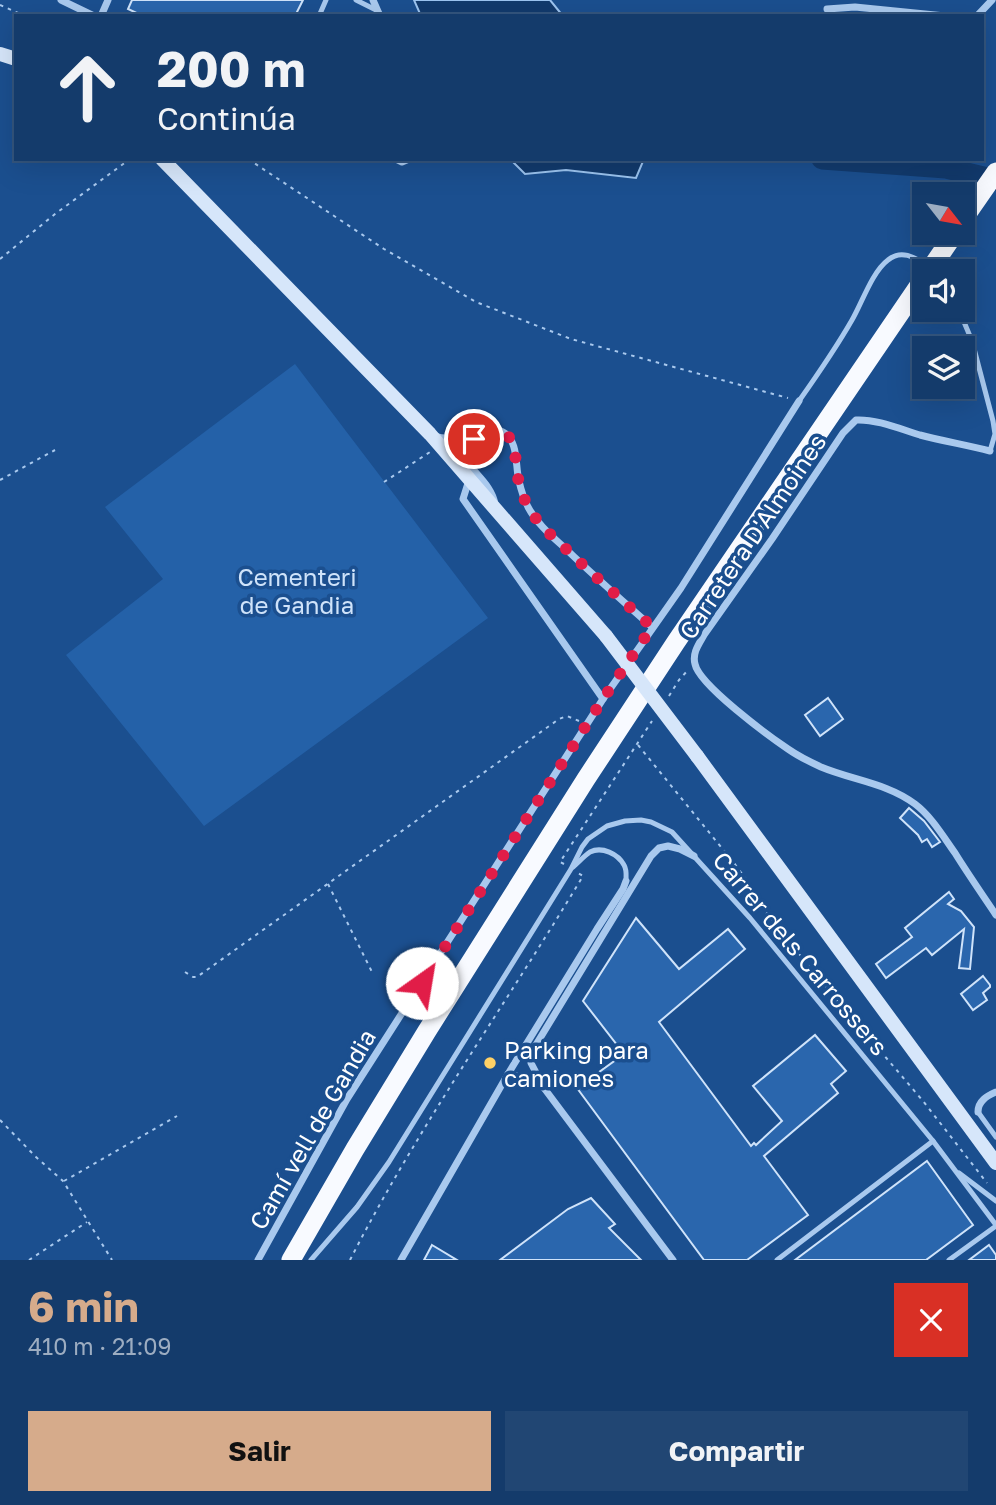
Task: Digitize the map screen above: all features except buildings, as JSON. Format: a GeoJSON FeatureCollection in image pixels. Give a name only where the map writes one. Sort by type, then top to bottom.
{"type":"FeatureCollection","features":[{"type":"Feature","properties":{"kind":"highway"},"geometry":{"type":"LineString","coordinates":[[975,202],[996,172]]}},
{"type":"Feature","properties":{"kind":"highway"},"geometry":{"type":"LineString","coordinates":[[291,1260],[427,1031],[593,768],[668,653],[912,298]]}},
{"type":"Feature","properties":{"kind":"main road"},"geometry":{"type":"LineString","coordinates":[[164,161],[430,434],[606,636],[996,1163]]}},
{"type":"Feature","properties":{"kind":"street"},"geometry":{"type":"LineString","coordinates":[[61,0],[90,14]]}},
{"type":"Feature","properties":{"kind":"street"},"geometry":{"type":"LineString","coordinates":[[373,0],[379,13]]}},
{"type":"Feature","properties":{"kind":"street"},"geometry":{"type":"LineString","coordinates":[[979,14],[992,0]]}},
{"type":"Feature","properties":{"kind":"street"},"geometry":{"type":"LineString","coordinates":[[827,9],[855,7],[925,14]]}},
{"type":"Feature","properties":{"kind":"street","name":"Camí vell de Gandia"},"geometry":{"type":"LineString","coordinates":[[258,1260],[347,1100],[586,725],[681,588],[799,401]]}},
{"type":"Feature","properties":{"kind":"street","name":"Carretera D'Almoines"},"geometry":{"type":"LineString","coordinates":[[990,451],[856,420],[843,433],[704,635],[696,649],[694,661],[705,681],[790,751],[819,766],[889,789],[917,805],[936,826],[996,915]]}},
{"type":"Feature","properties":{"kind":"street"},"geometry":{"type":"LineString","coordinates":[[485,429],[466,452],[470,465],[492,492],[496,508]]}},
{"type":"Feature","properties":{"kind":"street"},"geometry":{"type":"LineString","coordinates":[[430,434],[447,439],[485,429],[500,430],[507,435],[512,442],[527,506],[542,526],[652,627]]}},
{"type":"Feature","properties":{"kind":"street"},"geometry":{"type":"LineString","coordinates":[[469,480],[463,499],[603,699]]}},
{"type":"Feature","properties":{"kind":"street","name":"Carrer dels Carrossers"},"geometry":{"type":"LineString","coordinates":[[544,1088],[531,1063],[531,1053],[632,884],[659,848],[668,846],[694,856]]}},
{"type":"Feature","properties":{"kind":"street"},"geometry":{"type":"LineString","coordinates":[[401,1260],[508,1074],[626,881]]}},
{"type":"Feature","properties":{"kind":"street"},"geometry":{"type":"LineString","coordinates":[[508,1074],[531,1080],[544,1088],[673,1260]]}},
{"type":"Feature","properties":{"kind":"street"},"geometry":{"type":"LineString","coordinates":[[978,1112],[984,1099],[996,1092]]}},
{"type":"Feature","properties":{"kind":"lane"},"geometry":{"type":"LineString","coordinates":[[356,0],[379,13]]}},
{"type":"Feature","properties":{"kind":"lane"},"geometry":{"type":"LineString","coordinates":[[799,401],[829,358],[880,268],[896,255],[905,254],[915,259]]}},
{"type":"Feature","properties":{"kind":"lane"},"geometry":{"type":"LineString","coordinates":[[964,322],[972,341],[993,421],[995,434],[990,451]]}},
{"type":"Feature","properties":{"kind":"lane"},"geometry":{"type":"LineString","coordinates":[[311,1260],[357,1207],[389,1162],[571,869],[582,847],[594,834],[607,826],[641,820],[661,826],[678,837],[694,856]]}},
{"type":"Feature","properties":{"kind":"lane"},"geometry":{"type":"LineString","coordinates":[[571,869],[590,852],[602,850],[615,855],[623,863],[626,881]]}},
{"type":"Feature","properties":{"kind":"lane","name":"Carrer dels Carrossers"},"geometry":{"type":"LineString","coordinates":[[694,856],[750,918],[933,1141],[996,1225]]}},
{"type":"Feature","properties":{"kind":"lane"},"geometry":{"type":"LineString","coordinates":[[978,1112],[996,1137]]}},
{"type":"Feature","properties":{"kind":"lane"},"geometry":{"type":"LineString","coordinates":[[776,1260],[933,1141]]}},
{"type":"Feature","properties":{"kind":"lane"},"geometry":{"type":"LineString","coordinates":[[954,1169],[995,1201]]}},
{"type":"Feature","properties":{"kind":"lane"},"geometry":{"type":"LineString","coordinates":[[949,1260],[996,1225]]}},
{"type":"Feature","properties":{"kind":"path"},"geometry":{"type":"LineString","coordinates":[[0,5],[20,14]]}},
{"type":"Feature","properties":{"kind":"path"},"geometry":{"type":"LineString","coordinates":[[0,259],[127,161]]}},
{"type":"Feature","properties":{"kind":"path"},"geometry":{"type":"LineString","coordinates":[[251,161],[384,249],[476,302],[571,339],[799,401]]}},
{"type":"Feature","properties":{"kind":"path"},"geometry":{"type":"LineString","coordinates":[[384,482],[439,446]]}},
{"type":"Feature","properties":{"kind":"path"},"geometry":{"type":"LineString","coordinates":[[0,480],[55,450]]}},
{"type":"Feature","properties":{"kind":"path"},"geometry":{"type":"LineString","coordinates":[[665,702],[678,680],[695,666]]}},
{"type":"Feature","properties":{"kind":"path"},"geometry":{"type":"LineString","coordinates":[[560,862],[658,712]]}},
{"type":"Feature","properties":{"kind":"path"},"geometry":{"type":"LineString","coordinates":[[185,972],[197,976],[559,719],[567,716],[586,725]]}},
{"type":"Feature","properties":{"kind":"path"},"geometry":{"type":"LineString","coordinates":[[638,744],[734,863],[751,886],[761,906],[818,979],[923,1101],[987,1182],[995,1201]]}},
{"type":"Feature","properties":{"kind":"path"},"geometry":{"type":"LineString","coordinates":[[350,1260],[375,1210],[415,1144],[583,876]]}},
{"type":"Feature","properties":{"kind":"path"},"geometry":{"type":"LineString","coordinates":[[328,883],[373,974]]}},
{"type":"Feature","properties":{"kind":"path"},"geometry":{"type":"LineString","coordinates":[[750,918],[759,912],[761,906]]}},
{"type":"Feature","properties":{"kind":"path"},"geometry":{"type":"LineString","coordinates":[[63,1181],[177,1116]]}},
{"type":"Feature","properties":{"kind":"path"},"geometry":{"type":"LineString","coordinates":[[0,1120],[63,1181],[112,1260]]}},
{"type":"Feature","properties":{"kind":"path"},"geometry":{"type":"LineString","coordinates":[[29,1260],[88,1221]]}},
{"type":"Feature","properties":{"kind":"green space","name":"Cementeri de Gandia"},"geometry":{"type":"Polygon","coordinates":[[[295,364],[488,618],[204,826],[66,655],[163,579],[105,507],[295,364]]]}},
{"type":"Feature","properties":{"kind":"shaded area"},"geometry":{"type":"Polygon","coordinates":[[[414,0],[550,0],[561,14],[420,14],[414,0]]]}},
{"type":"Feature","properties":{"kind":"shaded area"},"geometry":{"type":"Polygon","coordinates":[[[512,161],[643,161],[636,178],[566,170],[525,174],[512,161]]]}},
{"type":"Feature","properties":{"kind":"waterway"},"geometry":{"type":"LineString","coordinates":[[850,161],[946,168],[996,180]]}},
{"type":"Feature","properties":{"kind":"place","name":"Parking para camiones"},"geometry":{"type":"Point","coordinates":[490,1063]}},
{"type":"Feature","properties":{"kind":"route"},"geometry":{"type":"LineString","coordinates":[[422,983],[652,627],[542,526],[527,506],[519,481],[514,449],[507,435],[500,430],[485,429],[474,439]]}}]}
